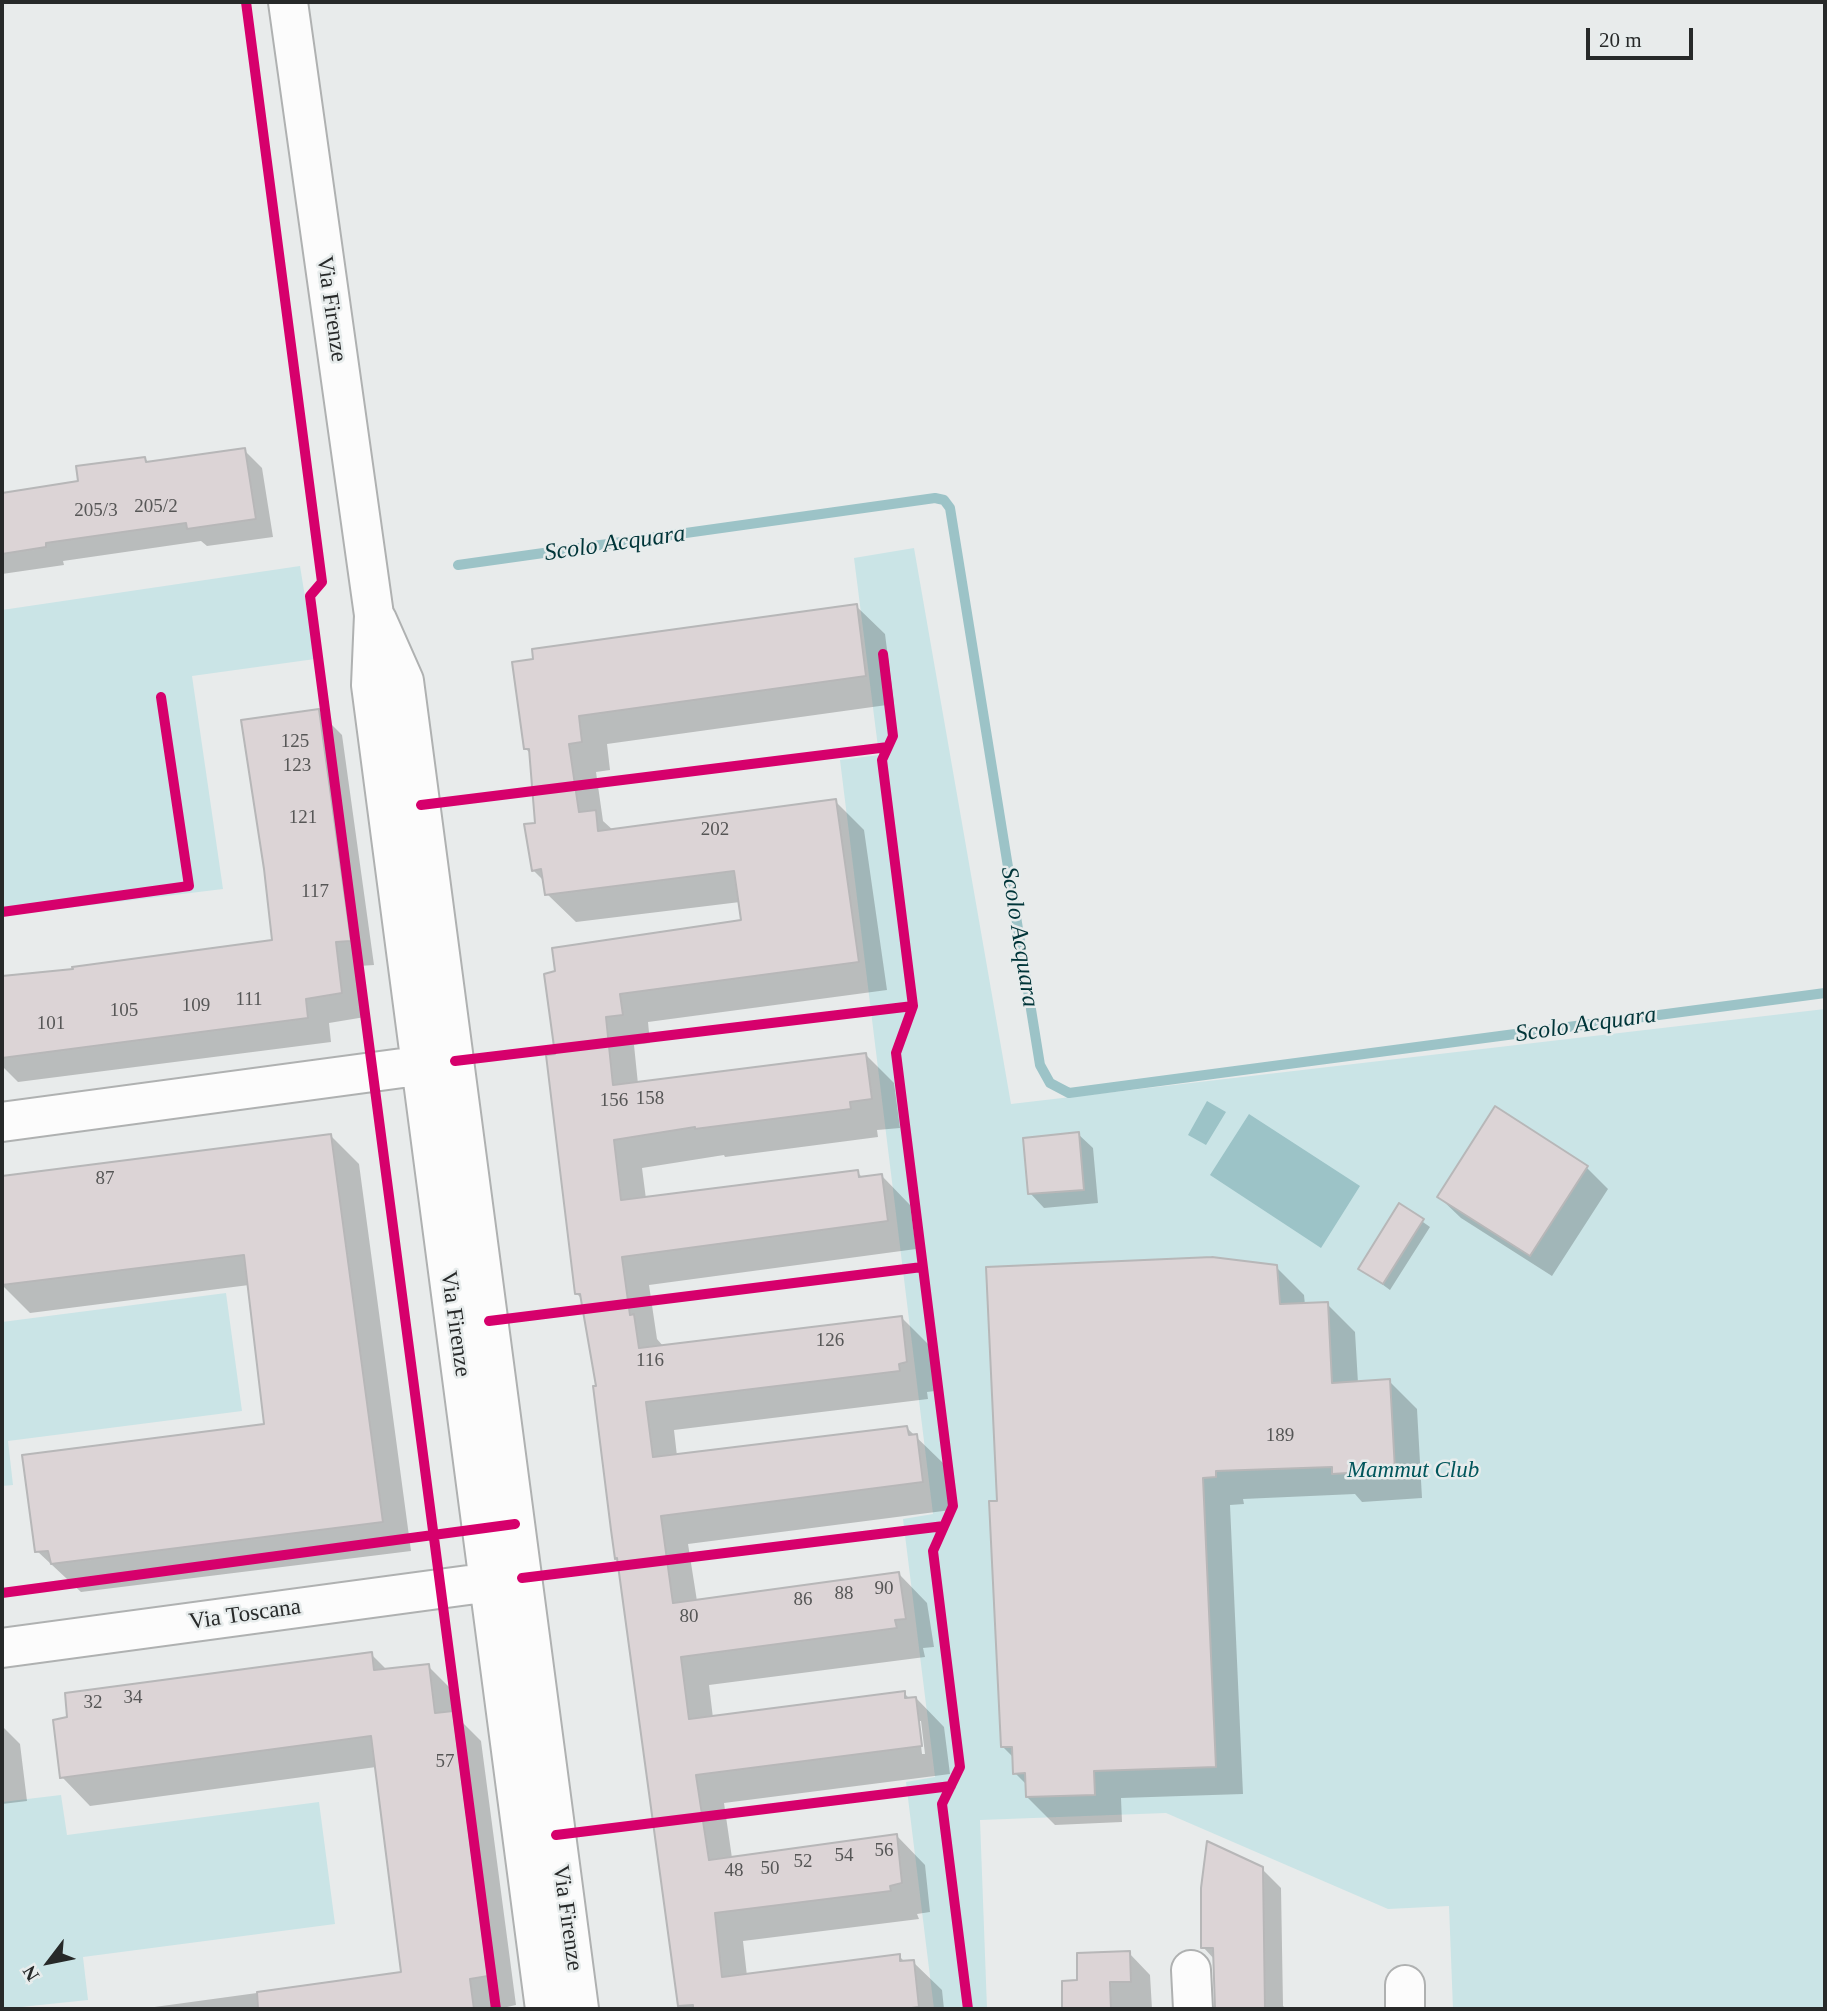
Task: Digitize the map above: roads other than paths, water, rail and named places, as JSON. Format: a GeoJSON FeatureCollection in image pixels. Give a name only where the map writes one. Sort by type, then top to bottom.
{"type":"FeatureCollection","features":[{"type":"Feature","properties":{"kind":"street","name":"Via Firenze"},"geometry":{"type":"LineString","coordinates":[[288,2],[374,615],[371,685],[438,1063],[505,1580],[545,2009]]}},
{"type":"Feature","properties":{"kind":"street"},"geometry":{"type":"LineString","coordinates":[[2,1122],[438,1063]]}},
{"type":"Feature","properties":{"kind":"street","name":"Via Firenze"},"geometry":{"type":"LineString","coordinates":[[505,1580],[579,2009]]}},
{"type":"Feature","properties":{"kind":"street","name":"Via Toscana"},"geometry":{"type":"LineString","coordinates":[[2,1648],[505,1580]]}},
{"type":"Feature","properties":{"kind":"street"},"geometry":{"type":"LineString","coordinates":[[1191,1970],[1193,2009]]}},
{"type":"Feature","properties":{"kind":"waterway","name":"Scolo Acquara"},"geometry":{"type":"LineString","coordinates":[[458,565],[935,498],[944,500],[950,508],[1040,1065],[1050,1083],[1069,1093],[1825,993]]}},
{"type":"Feature","properties":{"kind":"park label","name":"Mammut Club"},"geometry":{"type":"Point","coordinates":[1413,1471]}}]}
